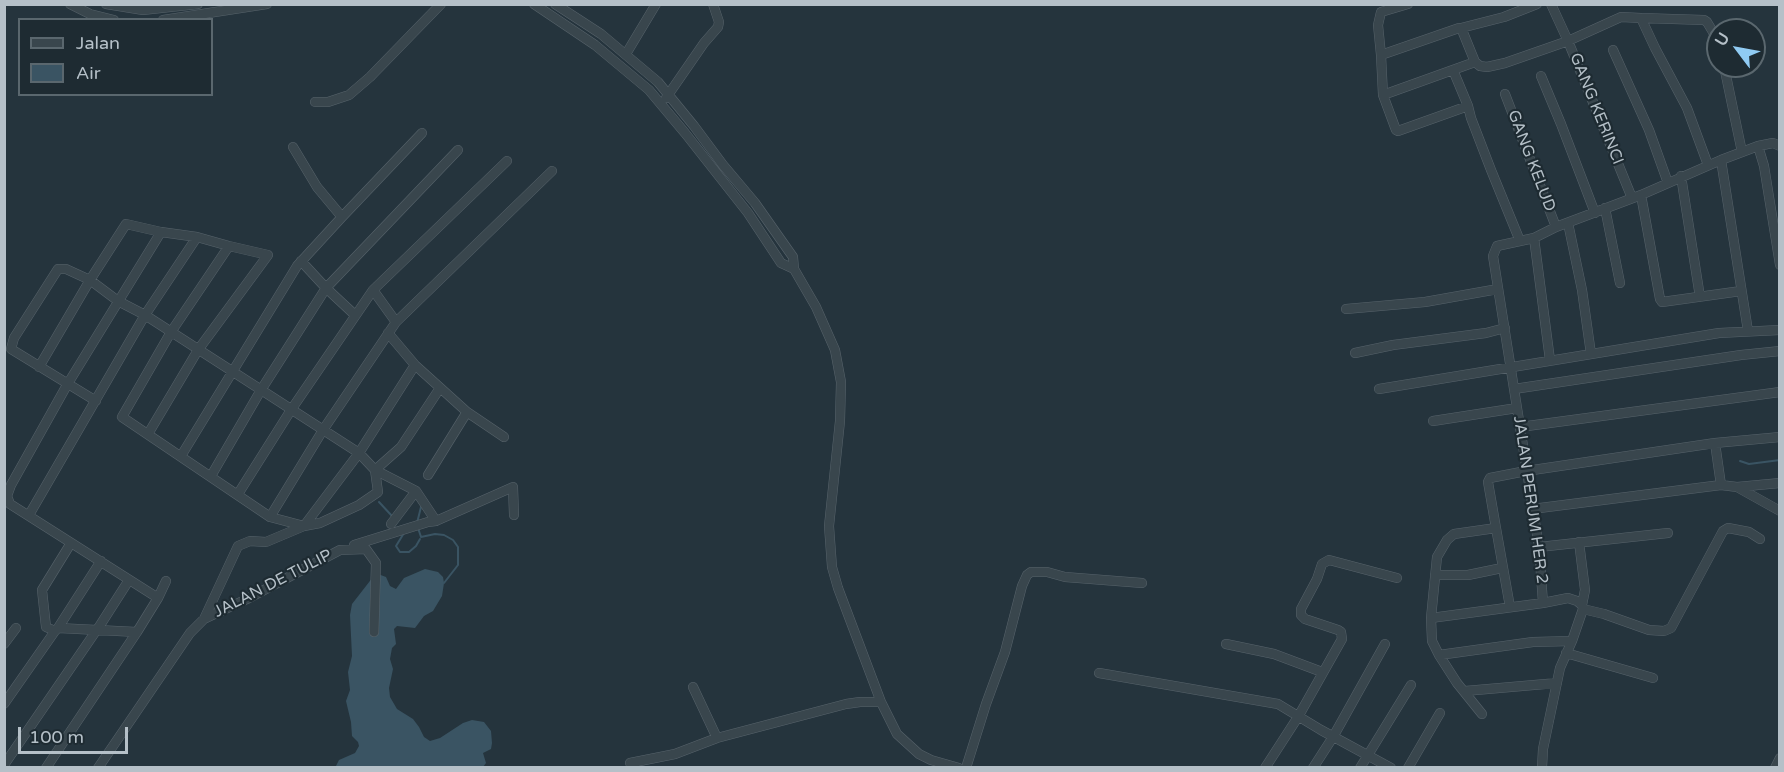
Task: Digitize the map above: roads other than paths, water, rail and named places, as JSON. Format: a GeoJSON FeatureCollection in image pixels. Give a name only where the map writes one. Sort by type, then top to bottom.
{"type":"FeatureCollection","features":[{"type":"Feature","properties":{"kind":"street"},"geometry":{"type":"LineString","coordinates":[[70,4],[90,14],[106,18]]}},
{"type":"Feature","properties":{"kind":"street"},"geometry":{"type":"LineString","coordinates":[[106,4],[143,10],[198,4]]}},
{"type":"Feature","properties":{"kind":"street"},"geometry":{"type":"LineString","coordinates":[[176,18],[267,4]]}},
{"type":"Feature","properties":{"kind":"street"},"geometry":{"type":"LineString","coordinates":[[315,102],[328,102],[349,95],[370,77],[441,4]]}},
{"type":"Feature","properties":{"kind":"street"},"geometry":{"type":"LineString","coordinates":[[534,4],[595,45],[649,90],[748,213],[781,263],[794,269]]}},
{"type":"Feature","properties":{"kind":"street"},"geometry":{"type":"LineString","coordinates":[[555,4],[568,8],[658,82],[772,226],[793,257],[794,269],[816,307],[835,350],[841,382],[841,409],[829,526],[832,567],[881,702],[897,734],[919,754],[959,768]]}},
{"type":"Feature","properties":{"kind":"street"},"geometry":{"type":"LineString","coordinates":[[626,54],[654,8],[642,4]]}},
{"type":"Feature","properties":{"kind":"street"},"geometry":{"type":"LineString","coordinates":[[661,104],[704,43],[715,32],[719,22],[707,4]]}},
{"type":"Feature","properties":{"kind":"street"},"geometry":{"type":"LineString","coordinates":[[713,4],[716,16]]}},
{"type":"Feature","properties":{"kind":"street"},"geometry":{"type":"LineString","coordinates":[[1408,4],[1381,12],[1378,25],[1383,94],[1394,127],[1398,131],[1468,106]]}},
{"type":"Feature","properties":{"kind":"street"},"geometry":{"type":"LineString","coordinates":[[1380,55],[1441,33],[1504,17],[1537,4]]}},
{"type":"Feature","properties":{"kind":"street"},"geometry":{"type":"LineString","coordinates":[[1461,28],[1475,62],[1480,66],[1487,67],[1505,63],[1568,41],[1551,4]]}},
{"type":"Feature","properties":{"kind":"street"},"geometry":{"type":"LineString","coordinates":[[559,21],[568,8]]}},
{"type":"Feature","properties":{"kind":"street","name":"GANG KERINCI"},"geometry":{"type":"LineString","coordinates":[[1641,18],[1621,17],[1568,41],[1637,196],[1662,302],[1700,297]]}},
{"type":"Feature","properties":{"kind":"street"},"geometry":{"type":"LineString","coordinates":[[1706,21],[1641,18],[1687,108],[1708,165]]}},
{"type":"Feature","properties":{"kind":"street"},"geometry":{"type":"LineString","coordinates":[[1613,50],[1649,130],[1668,183]]}},
{"type":"Feature","properties":{"kind":"street"},"geometry":{"type":"LineString","coordinates":[[1383,94],[1475,62]]}},
{"type":"Feature","properties":{"kind":"street"},"geometry":{"type":"LineString","coordinates":[[1453,70],[1520,241],[1534,238],[1556,227],[1758,146],[1773,143],[1779,146]]}},
{"type":"Feature","properties":{"kind":"street"},"geometry":{"type":"LineString","coordinates":[[1541,76],[1562,124],[1594,213]]}},
{"type":"Feature","properties":{"kind":"street"},"geometry":{"type":"LineString","coordinates":[[1727,78],[1742,152]]}},
{"type":"Feature","properties":{"kind":"street","name":"GANG KELUD"},"geometry":{"type":"LineString","coordinates":[[1505,94],[1556,227]]}},
{"type":"Feature","properties":{"kind":"street"},"geometry":{"type":"LineString","coordinates":[[181,456],[301,261],[422,133]]}},
{"type":"Feature","properties":{"kind":"street"},"geometry":{"type":"LineString","coordinates":[[1758,146],[1764,166],[1779,265]]}},
{"type":"Feature","properties":{"kind":"street"},"geometry":{"type":"LineString","coordinates":[[293,147],[317,187],[342,217]]}},
{"type":"Feature","properties":{"kind":"street"},"geometry":{"type":"LineString","coordinates":[[211,476],[261,390],[326,288],[458,150]]}},
{"type":"Feature","properties":{"kind":"street"},"geometry":{"type":"LineString","coordinates":[[1721,160],[1748,331]]}},
{"type":"Feature","properties":{"kind":"street"},"geometry":{"type":"LineString","coordinates":[[238,494],[291,410],[373,290],[507,161]]}},
{"type":"Feature","properties":{"kind":"street"},"geometry":{"type":"LineString","coordinates":[[270,517],[323,430],[396,322],[552,171]]}},
{"type":"Feature","properties":{"kind":"street"},"geometry":{"type":"LineString","coordinates":[[1681,176],[1700,297],[1741,291]]}},
{"type":"Feature","properties":{"kind":"street"},"geometry":{"type":"LineString","coordinates":[[1605,208],[1620,283]]}},
{"type":"Feature","properties":{"kind":"street"},"geometry":{"type":"LineString","coordinates":[[1568,223],[1582,290],[1591,354]]}},
{"type":"Feature","properties":{"kind":"street"},"geometry":{"type":"LineString","coordinates":[[39,367],[126,224],[197,237],[268,255],[198,351],[148,434]]}},
{"type":"Feature","properties":{"kind":"street"},"geometry":{"type":"LineString","coordinates":[[158,598],[10,504],[7,496],[67,385],[161,232]]}},
{"type":"Feature","properties":{"kind":"street"},"geometry":{"type":"LineString","coordinates":[[29,515],[145,315],[197,237]]}},
{"type":"Feature","properties":{"kind":"street"},"geometry":{"type":"LineString","coordinates":[[1534,238],[1550,360]]}},
{"type":"Feature","properties":{"kind":"street","name":"JALAN PERUM HER 2"},"geometry":{"type":"LineString","coordinates":[[1520,241],[1497,246],[1493,256],[1539,547],[1543,603],[1568,598],[1582,607],[1649,630],[1664,631],[1671,628],[1723,531],[1728,528],[1749,532],[1760,539]]}},
{"type":"Feature","properties":{"kind":"street"},"geometry":{"type":"LineString","coordinates":[[229,246],[171,332],[122,417],[270,517],[304,526]]}},
{"type":"Feature","properties":{"kind":"street"},"geometry":{"type":"LineString","coordinates":[[301,261],[355,315]]}},
{"type":"Feature","properties":{"kind":"street"},"geometry":{"type":"LineString","coordinates":[[96,401],[11,349],[14,338],[58,269],[66,269],[90,280],[118,301],[145,315],[359,453],[375,470],[416,490],[432,522]]}},
{"type":"Feature","properties":{"kind":"street"},"geometry":{"type":"LineString","coordinates":[[1346,309],[1425,302],[1498,289]]}},
{"type":"Feature","properties":{"kind":"street"},"geometry":{"type":"LineString","coordinates":[[373,290],[396,322]]}},
{"type":"Feature","properties":{"kind":"street"},"geometry":{"type":"LineString","coordinates":[[1355,353],[1393,345],[1486,333],[1505,328]]}},
{"type":"Feature","properties":{"kind":"street"},"geometry":{"type":"LineString","coordinates":[[1379,389],[1719,333],[1779,330]]}},
{"type":"Feature","properties":{"kind":"street"},"geometry":{"type":"LineString","coordinates":[[388,333],[415,365],[440,388],[467,412],[504,437]]}},
{"type":"Feature","properties":{"kind":"street"},"geometry":{"type":"LineString","coordinates":[[1514,389],[1779,351]]}},
{"type":"Feature","properties":{"kind":"street"},"geometry":{"type":"LineString","coordinates":[[304,526],[359,453],[415,365]]}},
{"type":"Feature","properties":{"kind":"street"},"geometry":{"type":"LineString","coordinates":[[375,470],[401,447],[440,388]]}},
{"type":"Feature","properties":{"kind":"street"},"geometry":{"type":"LineString","coordinates":[[1520,427],[1779,392]]}},
{"type":"Feature","properties":{"kind":"street"},"geometry":{"type":"LineString","coordinates":[[1433,421],[1517,408]]}},
{"type":"Feature","properties":{"kind":"street"},"geometry":{"type":"LineString","coordinates":[[428,475],[467,412]]}},
{"type":"Feature","properties":{"kind":"street"},"geometry":{"type":"LineString","coordinates":[[1510,607],[1488,482],[1490,478],[1714,443],[1779,436]]}},
{"type":"Feature","properties":{"kind":"street"},"geometry":{"type":"LineString","coordinates":[[1714,443],[1721,485]]}},
{"type":"Feature","properties":{"kind":"street"},"geometry":{"type":"LineString","coordinates":[[204,619],[238,546],[250,541],[266,542],[304,526],[321,523],[359,505],[378,492],[375,470]]}},
{"type":"Feature","properties":{"kind":"street"},"geometry":{"type":"LineString","coordinates":[[1532,509],[1721,485],[1737,487],[1779,483]]}},
{"type":"Feature","properties":{"kind":"street"},"geometry":{"type":"LineString","coordinates":[[340,550],[391,529],[410,528],[432,522],[513,487],[514,515]]}},
{"type":"Feature","properties":{"kind":"street"},"geometry":{"type":"LineString","coordinates":[[1737,487],[1779,510]]}},
{"type":"Feature","properties":{"kind":"street"},"geometry":{"type":"LineString","coordinates":[[391,529],[416,490]]}},
{"type":"Feature","properties":{"kind":"street"},"geometry":{"type":"LineString","coordinates":[[1482,714],[1457,683],[1439,655],[1432,641],[1431,618],[1437,557],[1447,540],[1454,534],[1496,528]]}},
{"type":"Feature","properties":{"kind":"street"},"geometry":{"type":"LineString","coordinates":[[1539,547],[1668,533]]}},
{"type":"Feature","properties":{"kind":"street"},"geometry":{"type":"LineString","coordinates":[[1542,768],[1543,749],[1560,668],[1572,641],[1585,590],[1580,542]]}},
{"type":"Feature","properties":{"kind":"street"},"geometry":{"type":"LineString","coordinates":[[71,543],[42,590],[46,627],[56,630],[137,632]]}},
{"type":"Feature","properties":{"kind":"street","name":"JALAN DE TULIP"},"geometry":{"type":"LineString","coordinates":[[99,768],[190,633],[204,619],[340,550],[366,549],[376,563],[374,632]]}},
{"type":"Feature","properties":{"kind":"street"},"geometry":{"type":"LineString","coordinates":[[1265,768],[1298,717],[1342,639],[1341,632],[1338,630],[1305,619],[1301,615],[1301,609],[1317,579],[1322,564],[1329,560],[1397,578]]}},
{"type":"Feature","properties":{"kind":"street"},"geometry":{"type":"LineString","coordinates":[[4,704],[101,561]]}},
{"type":"Feature","properties":{"kind":"street"},"geometry":{"type":"LineString","coordinates":[[1435,575],[1468,574],[1502,568]]}},
{"type":"Feature","properties":{"kind":"street"},"geometry":{"type":"LineString","coordinates":[[966,768],[1005,652],[1027,575],[1031,572],[1047,572],[1065,576],[1142,583]]}},
{"type":"Feature","properties":{"kind":"street"},"geometry":{"type":"LineString","coordinates":[[4,765],[129,580]]}},
{"type":"Feature","properties":{"kind":"street"},"geometry":{"type":"LineString","coordinates":[[46,768],[137,632],[166,581]]}},
{"type":"Feature","properties":{"kind":"street"},"geometry":{"type":"LineString","coordinates":[[1431,618],[1543,603]]}},
{"type":"Feature","properties":{"kind":"street"},"geometry":{"type":"LineString","coordinates":[[4,630],[16,628],[4,644]]}},
{"type":"Feature","properties":{"kind":"street"},"geometry":{"type":"LineString","coordinates":[[1439,655],[1533,642],[1572,641]]}},
{"type":"Feature","properties":{"kind":"street"},"geometry":{"type":"LineString","coordinates":[[1226,644],[1274,654],[1322,672]]}},
{"type":"Feature","properties":{"kind":"street"},"geometry":{"type":"LineString","coordinates":[[1313,768],[1385,644]]}},
{"type":"Feature","properties":{"kind":"street"},"geometry":{"type":"LineString","coordinates":[[1566,653],[1653,678]]}},
{"type":"Feature","properties":{"kind":"street"},"geometry":{"type":"LineString","coordinates":[[1099,673],[1278,704],[1390,768]]}},
{"type":"Feature","properties":{"kind":"street"},"geometry":{"type":"LineString","coordinates":[[1465,691],[1557,683]]}},
{"type":"Feature","properties":{"kind":"street"},"geometry":{"type":"LineString","coordinates":[[1360,768],[1411,685]]}},
{"type":"Feature","properties":{"kind":"street"},"geometry":{"type":"LineString","coordinates":[[693,687],[717,738]]}},
{"type":"Feature","properties":{"kind":"street"},"geometry":{"type":"LineString","coordinates":[[630,763],[653,763],[717,738],[846,704],[881,702]]}},
{"type":"Feature","properties":{"kind":"street"},"geometry":{"type":"LineString","coordinates":[[1408,768],[1440,713]]}},
{"type":"Feature","properties":{"kind":"street"},"geometry":{"type":"LineString","coordinates":[[1774,768],[1779,758]]}},
{"type":"Feature","properties":{"kind":"water"},"geometry":{"type":"Polygon","coordinates":[[[425,569],[438,572],[443,577],[442,596],[433,611],[424,616],[415,628],[397,626],[394,629],[396,644],[392,648],[390,659],[393,669],[389,688],[390,697],[397,709],[413,719],[424,737],[430,741],[440,738],[463,723],[472,720],[484,722],[491,731],[492,743],[491,749],[483,753],[486,763],[483,767],[468,768],[335,768],[339,760],[355,753],[359,746],[352,736],[346,701],[350,690],[348,672],[352,656],[350,615],[352,604],[373,577],[378,574],[386,577],[390,586],[396,589],[404,578],[425,569]]]}},
{"type":"Feature","properties":{"kind":"waterway"},"geometry":{"type":"LineString","coordinates":[[1740,461],[1749,464],[1780,460]]}},
{"type":"Feature","properties":{"kind":"waterway"},"geometry":{"type":"LineString","coordinates":[[379,502],[392,516]]}},
{"type":"Feature","properties":{"kind":"waterway"},"geometry":{"type":"LineString","coordinates":[[417,523],[421,507]]}},
{"type":"Feature","properties":{"kind":"waterway"},"geometry":{"type":"LineString","coordinates":[[418,528],[421,537],[444,535],[453,540],[458,547],[458,565],[444,583]]}},
{"type":"Feature","properties":{"kind":"waterway"},"geometry":{"type":"LineString","coordinates":[[404,533],[396,546],[400,552],[409,552],[420,539]]}}]}
